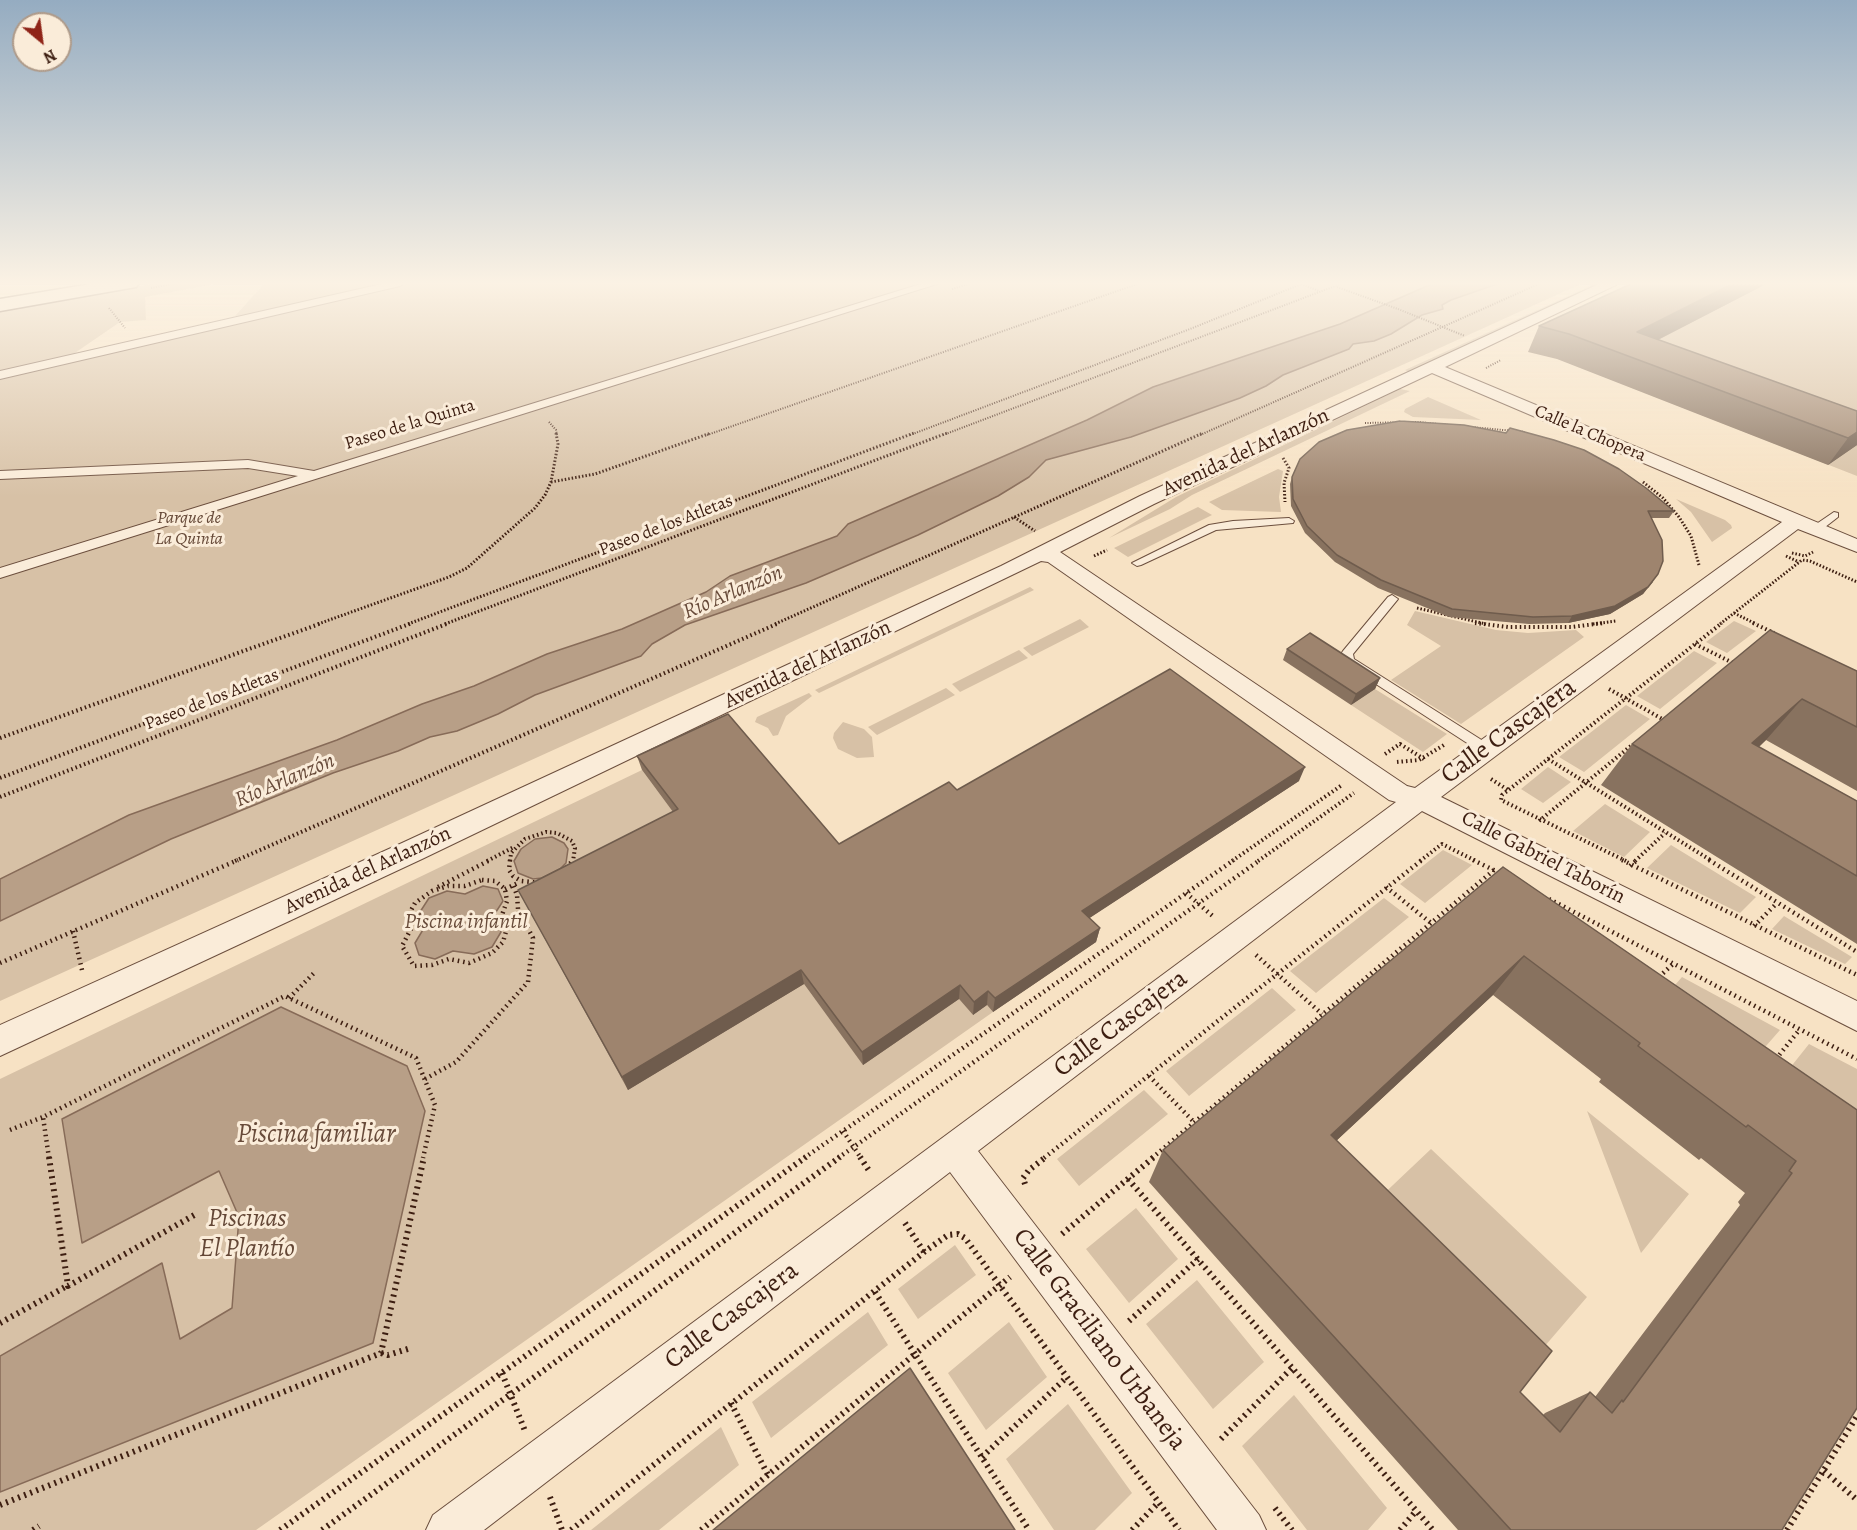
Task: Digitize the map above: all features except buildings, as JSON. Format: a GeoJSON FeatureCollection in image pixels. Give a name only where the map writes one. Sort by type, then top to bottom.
{"type":"FeatureCollection","features":[{"type":"Feature","properties":{"kind":"street"},"geometry":{"type":"LineString","coordinates":[[0,375],[92,354]]}},
{"type":"Feature","properties":{"kind":"street","name":"Paseo de la Quinta"},"geometry":{"type":"LineString","coordinates":[[0,573],[703,354]]}},
{"type":"Feature","properties":{"kind":"street","name":"Avenida del Arlanzón"},"geometry":{"type":"LineString","coordinates":[[0,1041],[371,871],[1008,570],[1039,545],[1147,500],[1458,354]]}},
{"type":"Feature","properties":{"kind":"street","name":"Calle la Chopera"},"geometry":{"type":"LineString","coordinates":[[1431,367],[1749,501],[1857,558]]}},
{"type":"Feature","properties":{"kind":"street"},"geometry":{"type":"LineString","coordinates":[[0,475],[248,464],[315,474]]}},
{"type":"Feature","properties":{"kind":"street"},"geometry":{"type":"LineString","coordinates":[[1008,570],[1037,561],[1061,561],[1062,552],[1066,547],[1117,520],[1147,500]]}},
{"type":"Feature","properties":{"kind":"street","name":"Calle Cascajera"},"geometry":{"type":"LineString","coordinates":[[448,1530],[1419,799],[1791,524]]}},
{"type":"Feature","properties":{"kind":"street","name":"Calle la Chopera"},"geometry":{"type":"LineString","coordinates":[[1820,537],[1857,546]]}},
{"type":"Feature","properties":{"kind":"street","name":"Calle Gabriel Taborín"},"geometry":{"type":"LineString","coordinates":[[1039,545],[1398,793],[1452,812],[1857,1017]]}},
{"type":"Feature","properties":{"kind":"street","name":"Calle Graciliano Urbaneja"},"geometry":{"type":"LineString","coordinates":[[954,1149],[1244,1530]]}},
{"type":"Feature","properties":{"kind":"lane"},"geometry":{"type":"LineString","coordinates":[[1820,537],[1834,514]]}},
{"type":"Feature","properties":{"kind":"lane"},"geometry":{"type":"LineString","coordinates":[[1137,563],[1213,527],[1289,521]]}},
{"type":"Feature","properties":{"kind":"lane"},"geometry":{"type":"LineString","coordinates":[[1392,599],[1347,654],[1349,661],[1486,749]]}},
{"type":"Feature","properties":{"kind":"path"},"geometry":{"type":"LineString","coordinates":[[551,482],[595,474],[936,354]]}},
{"type":"Feature","properties":{"kind":"path"},"geometry":{"type":"LineString","coordinates":[[0,778],[1125,354]]}},
{"type":"Feature","properties":{"kind":"path","name":"Paseo de los Atletas"},"geometry":{"type":"LineString","coordinates":[[0,797],[448,623],[1156,354]]}},
{"type":"Feature","properties":{"kind":"path"},"geometry":{"type":"LineString","coordinates":[[0,963],[553,723],[1380,354]]}},
{"type":"Feature","properties":{"kind":"path"},"geometry":{"type":"LineString","coordinates":[[1481,370],[1508,357]]}},
{"type":"Feature","properties":{"kind":"path"},"geometry":{"type":"LineString","coordinates":[[0,738],[449,577],[466,568],[535,508],[551,482],[558,444],[556,430],[536,406]]}},
{"type":"Feature","properties":{"kind":"path"},"geometry":{"type":"LineString","coordinates":[[1356,423],[1428,422],[1534,433]]}},
{"type":"Feature","properties":{"kind":"path"},"geometry":{"type":"LineString","coordinates":[[1283,458],[1289,468],[1284,483],[1285,506]]}},
{"type":"Feature","properties":{"kind":"path"},"geometry":{"type":"LineString","coordinates":[[1639,478],[1663,498],[1691,536],[1699,562],[1699,570]]}},
{"type":"Feature","properties":{"kind":"path"},"geometry":{"type":"LineString","coordinates":[[1014,517],[1039,545]]}},
{"type":"Feature","properties":{"kind":"path"},"geometry":{"type":"LineString","coordinates":[[1767,542],[1796,555],[1805,556],[1820,537]]}},
{"type":"Feature","properties":{"kind":"path"},"geometry":{"type":"LineString","coordinates":[[1690,568],[1707,556]]}},
{"type":"Feature","properties":{"kind":"path"},"geometry":{"type":"LineString","coordinates":[[1857,582],[1810,561],[1802,560],[1502,795],[1501,800],[1630,866],[1857,975]]}},
{"type":"Feature","properties":{"kind":"path"},"geometry":{"type":"LineString","coordinates":[[1417,608],[1471,622],[1508,627],[1571,627],[1616,621]]}},
{"type":"Feature","properties":{"kind":"path"},"geometry":{"type":"LineString","coordinates":[[1734,613],[1782,637]]}},
{"type":"Feature","properties":{"kind":"path"},"geometry":{"type":"LineString","coordinates":[[1606,628],[1624,617]]}},
{"type":"Feature","properties":{"kind":"path"},"geometry":{"type":"LineString","coordinates":[[1764,638],[1772,632]]}},
{"type":"Feature","properties":{"kind":"path"},"geometry":{"type":"LineString","coordinates":[[1695,644],[1742,667]]}},
{"type":"Feature","properties":{"kind":"path"},"geometry":{"type":"LineString","coordinates":[[1724,669],[1740,656]]}},
{"type":"Feature","properties":{"kind":"path"},"geometry":{"type":"LineString","coordinates":[[1600,684],[1674,725]]}},
{"type":"Feature","properties":{"kind":"path"},"geometry":{"type":"LineString","coordinates":[[1654,726],[1672,712]]}},
{"type":"Feature","properties":{"kind":"path"},"geometry":{"type":"LineString","coordinates":[[280,1530],[843,1131],[1370,773],[1401,760],[1422,758],[1460,733]]}},
{"type":"Feature","properties":{"kind":"path"},"geometry":{"type":"LineString","coordinates":[[1539,820],[1637,741]]}},
{"type":"Feature","properties":{"kind":"path"},"geometry":{"type":"LineString","coordinates":[[322,1530],[1370,773],[1400,744],[1429,762]]}},
{"type":"Feature","properties":{"kind":"path"},"geometry":{"type":"LineString","coordinates":[[1548,759],[1857,952]]}},
{"type":"Feature","properties":{"kind":"path"},"geometry":{"type":"LineString","coordinates":[[432,891],[448,886],[465,886],[482,880],[495,880],[505,889],[507,901],[502,915],[507,928],[503,942],[492,952],[470,963],[449,959],[432,965],[414,966],[402,946],[412,927],[409,914],[415,903],[432,891],[536,834],[546,832],[565,836],[572,841],[575,856],[563,872],[542,883],[521,881],[509,870],[511,853],[517,845]]}},
{"type":"Feature","properties":{"kind":"path"},"geometry":{"type":"LineString","coordinates":[[1630,866],[1665,833]]}},
{"type":"Feature","properties":{"kind":"path"},"geometry":{"type":"LineString","coordinates":[[1023,1178],[1029,1170],[1442,844],[1509,878]]}},
{"type":"Feature","properties":{"kind":"path"},"geometry":{"type":"LineString","coordinates":[[1060,1235],[1494,870]]}},
{"type":"Feature","properties":{"kind":"path"},"geometry":{"type":"LineString","coordinates":[[505,889],[521,881]]}},
{"type":"Feature","properties":{"kind":"path"},"geometry":{"type":"LineString","coordinates":[[425,1079],[456,1062],[528,982],[533,938],[518,909],[517,895],[513,885]]}},
{"type":"Feature","properties":{"kind":"path"},"geometry":{"type":"LineString","coordinates":[[1386,887],[1431,922]]}},
{"type":"Feature","properties":{"kind":"path"},"geometry":{"type":"LineString","coordinates":[[1545,897],[1857,1059]]}},
{"type":"Feature","properties":{"kind":"path"},"geometry":{"type":"LineString","coordinates":[[1754,926],[1777,903]]}},
{"type":"Feature","properties":{"kind":"path"},"geometry":{"type":"LineString","coordinates":[[1565,918],[1573,912]]}},
{"type":"Feature","properties":{"kind":"path"},"geometry":{"type":"LineString","coordinates":[[73,931],[82,970]]}},
{"type":"Feature","properties":{"kind":"path"},"geometry":{"type":"LineString","coordinates":[[1252,952],[1328,1020]]}},
{"type":"Feature","properties":{"kind":"path"},"geometry":{"type":"LineString","coordinates":[[1657,979],[1674,963]]}},
{"type":"Feature","properties":{"kind":"path"},"geometry":{"type":"LineString","coordinates":[[289,998],[315,972]]}},
{"type":"Feature","properties":{"kind":"path"},"geometry":{"type":"LineString","coordinates":[[10,1130],[28,1121],[43,1118],[285,996],[416,1058],[435,1105],[381,1353]]}},
{"type":"Feature","properties":{"kind":"path"},"geometry":{"type":"LineString","coordinates":[[1773,1063],[1800,1029]]}},
{"type":"Feature","properties":{"kind":"path"},"geometry":{"type":"LineString","coordinates":[[1149,1076],[1193,1121]]}},
{"type":"Feature","properties":{"kind":"path"},"geometry":{"type":"LineString","coordinates":[[43,1118],[68,1286]]}},
{"type":"Feature","properties":{"kind":"path"},"geometry":{"type":"LineString","coordinates":[[1128,1179],[1433,1530]]}},
{"type":"Feature","properties":{"kind":"path"},"geometry":{"type":"LineString","coordinates":[[0,1323],[198,1213]]}},
{"type":"Feature","properties":{"kind":"path"},"geometry":{"type":"LineString","coordinates":[[571,1530],[948,1235],[958,1234],[965,1238],[1179,1530]]}},
{"type":"Feature","properties":{"kind":"path"},"geometry":{"type":"LineString","coordinates":[[1128,1321],[1198,1259]]}},
{"type":"Feature","properties":{"kind":"path"},"geometry":{"type":"LineString","coordinates":[[701,1530],[1000,1285]]}},
{"type":"Feature","properties":{"kind":"path"},"geometry":{"type":"LineString","coordinates":[[875,1292],[1029,1530]]}},
{"type":"Feature","properties":{"kind":"path"},"geometry":{"type":"LineString","coordinates":[[0,1505],[381,1353],[388,1354],[411,1348]]}},
{"type":"Feature","properties":{"kind":"path"},"geometry":{"type":"LineString","coordinates":[[1221,1439],[1292,1368]]}},
{"type":"Feature","properties":{"kind":"path"},"geometry":{"type":"LineString","coordinates":[[982,1457],[1067,1377]]}},
{"type":"Feature","properties":{"kind":"path"},"geometry":{"type":"LineString","coordinates":[[732,1403],[768,1475]]}},
{"type":"Feature","properties":{"kind":"path"},"geometry":{"type":"LineString","coordinates":[[1787,1530],[1857,1416]]}},
{"type":"Feature","properties":{"kind":"path"},"geometry":{"type":"LineString","coordinates":[[1824,1471],[1857,1500]]}},
{"type":"Feature","properties":{"kind":"path"},"geometry":{"type":"LineString","coordinates":[[548,1491],[562,1530]]}},
{"type":"Feature","properties":{"kind":"path"},"geometry":{"type":"LineString","coordinates":[[1132,1530],[1159,1502]]}},
{"type":"Feature","properties":{"kind":"path"},"geometry":{"type":"LineString","coordinates":[[1400,1530],[1416,1511]]}},
{"type":"Feature","properties":{"kind":"green space"},"geometry":{"type":"Polygon","coordinates":[[[0,354],[73,354],[69,357],[0,372],[0,354]]]}},
{"type":"Feature","properties":{"kind":"green space","name":"Parque de La Quinta"},"geometry":{"type":"Polygon","coordinates":[[[102,354],[1426,354],[0,1001],[0,378],[102,354]]]}},
{"type":"Feature","properties":{"kind":"green space"},"geometry":{"type":"Polygon","coordinates":[[[1439,354],[1448,354],[1409,372],[1405,370],[1439,354]]]}},
{"type":"Feature","properties":{"kind":"green space"},"geometry":{"type":"Polygon","coordinates":[[[1547,354],[1857,354],[1857,476],[1547,354]]]}},
{"type":"Feature","properties":{"kind":"green space"},"geometry":{"type":"Polygon","coordinates":[[[1400,389],[1410,391],[1192,495],[1170,509],[1109,538],[1176,497],[1400,389]]]}},
{"type":"Feature","properties":{"kind":"green space"},"geometry":{"type":"Polygon","coordinates":[[[1428,397],[1481,420],[1413,417],[1404,412],[1405,409],[1428,397]]]}},
{"type":"Feature","properties":{"kind":"green space"},"geometry":{"type":"Polygon","coordinates":[[[1278,469],[1283,471],[1279,497],[1281,512],[1222,510],[1209,502],[1278,469]]]}},
{"type":"Feature","properties":{"kind":"green space"},"geometry":{"type":"Polygon","coordinates":[[[1676,499],[1725,520],[1732,528],[1712,542],[1691,512],[1676,499]]]}},
{"type":"Feature","properties":{"kind":"green space"},"geometry":{"type":"Polygon","coordinates":[[[1198,507],[1212,515],[1128,557],[1114,548],[1198,507]]]}},
{"type":"Feature","properties":{"kind":"green space"},"geometry":{"type":"Polygon","coordinates":[[[1030,587],[1034,590],[819,693],[815,690],[1030,587]]]}},
{"type":"Feature","properties":{"kind":"green space"},"geometry":{"type":"Polygon","coordinates":[[[1415,611],[1496,630],[1528,633],[1576,630],[1584,637],[1461,724],[1391,680],[1441,646],[1407,625],[1415,611]]]}},
{"type":"Feature","properties":{"kind":"green space"},"geometry":{"type":"Polygon","coordinates":[[[1080,619],[1089,627],[1032,656],[1023,648],[1080,619]]]}},
{"type":"Feature","properties":{"kind":"green space"},"geometry":{"type":"Polygon","coordinates":[[[1734,621],[1756,631],[1727,653],[1706,642],[1734,621]]]}},
{"type":"Feature","properties":{"kind":"green space"},"geometry":{"type":"Polygon","coordinates":[[[1019,650],[1028,658],[960,692],[952,684],[1019,650]]]}},
{"type":"Feature","properties":{"kind":"green space"},"geometry":{"type":"Polygon","coordinates":[[[1694,651],[1717,663],[1660,709],[1637,696],[1694,651]]]}},
{"type":"Feature","properties":{"kind":"green space"},"geometry":{"type":"Polygon","coordinates":[[[946,688],[955,695],[877,735],[868,727],[946,688]]]}},
{"type":"Feature","properties":{"kind":"green space"},"geometry":{"type":"Polygon","coordinates":[[[1375,689],[1447,734],[1423,752],[1351,705],[1375,689]]]}},
{"type":"Feature","properties":{"kind":"green space"},"geometry":{"type":"Polygon","coordinates":[[[809,693],[812,696],[786,716],[778,735],[773,736],[768,728],[755,722],[757,717],[809,693]]]}},
{"type":"Feature","properties":{"kind":"green space"},"geometry":{"type":"Polygon","coordinates":[[[1626,705],[1650,719],[1584,772],[1559,757],[1626,705]]]}},
{"type":"Feature","properties":{"kind":"green space"},"geometry":{"type":"Polygon","coordinates":[[[843,722],[864,729],[872,737],[874,757],[857,758],[838,749],[833,738],[834,733],[843,722]]]}},
{"type":"Feature","properties":{"kind":"green space"},"geometry":{"type":"Polygon","coordinates":[[[1548,767],[1571,782],[1543,803],[1521,789],[1548,767]]]}},
{"type":"Feature","properties":{"kind":"green space","name":"Piscinas El Plantío"},"geometry":{"type":"Polygon","coordinates":[[[642,770],[682,824],[628,1090],[804,984],[863,1064],[959,999],[973,1015],[987,1005],[993,1012],[256,1530],[0,1530],[0,1079],[642,770]]]}},
{"type":"Feature","properties":{"kind":"green space"},"geometry":{"type":"Polygon","coordinates":[[[1605,804],[1650,832],[1624,857],[1573,831],[1605,804]]]}},
{"type":"Feature","properties":{"kind":"green space"},"geometry":{"type":"Polygon","coordinates":[[[1671,845],[1756,897],[1740,913],[1647,868],[1671,845]]]}},
{"type":"Feature","properties":{"kind":"green space"},"geometry":{"type":"Polygon","coordinates":[[[1443,850],[1472,865],[1425,903],[1400,884],[1443,850]]]}},
{"type":"Feature","properties":{"kind":"green space"},"geometry":{"type":"Polygon","coordinates":[[[1384,898],[1409,917],[1316,993],[1290,971],[1384,898]]]}},
{"type":"Feature","properties":{"kind":"green space"},"geometry":{"type":"Polygon","coordinates":[[[1784,916],[1852,957],[1845,964],[1772,929],[1784,916]]]}},
{"type":"Feature","properties":{"kind":"green space"},"geometry":{"type":"Polygon","coordinates":[[[1682,977],[1780,1030],[1745,1070],[1655,1008],[1682,977]]]}},
{"type":"Feature","properties":{"kind":"green space"},"geometry":{"type":"Polygon","coordinates":[[[1272,988],[1296,1010],[1189,1096],[1166,1071],[1272,988]]]}},
{"type":"Feature","properties":{"kind":"green space"},"geometry":{"type":"Polygon","coordinates":[[[1809,1044],[1857,1069],[1857,1146],[1774,1088],[1809,1044]]]}},
{"type":"Feature","properties":{"kind":"green space"},"geometry":{"type":"Polygon","coordinates":[[[1144,1090],[1168,1114],[1079,1186],[1057,1159],[1144,1090]]]}},
{"type":"Feature","properties":{"kind":"green space"},"geometry":{"type":"Polygon","coordinates":[[[1587,1111],[1689,1194],[1641,1253],[1587,1111]]]}},
{"type":"Feature","properties":{"kind":"green space"},"geometry":{"type":"Polygon","coordinates":[[[1431,1149],[1587,1297],[1532,1361],[1374,1203],[1431,1149]]]}},
{"type":"Feature","properties":{"kind":"green space"},"geometry":{"type":"Polygon","coordinates":[[[1136,1208],[1178,1259],[1129,1303],[1086,1249],[1136,1208]]]}},
{"type":"Feature","properties":{"kind":"green space"},"geometry":{"type":"Polygon","coordinates":[[[955,1245],[976,1275],[918,1319],[898,1289],[955,1245]]]}},
{"type":"Feature","properties":{"kind":"green space"},"geometry":{"type":"Polygon","coordinates":[[[1197,1280],[1264,1362],[1213,1409],[1146,1324],[1197,1280]]]}},
{"type":"Feature","properties":{"kind":"green space"},"geometry":{"type":"Polygon","coordinates":[[[868,1312],[888,1345],[771,1438],[752,1402],[868,1312]]]}},
{"type":"Feature","properties":{"kind":"green space"},"geometry":{"type":"Polygon","coordinates":[[[1009,1322],[1047,1377],[986,1430],[948,1373],[1009,1322]]]}},
{"type":"Feature","properties":{"kind":"green space"},"geometry":{"type":"Polygon","coordinates":[[[1294,1395],[1387,1508],[1368,1530],[1307,1530],[1242,1446],[1294,1395]]]}},
{"type":"Feature","properties":{"kind":"green space"},"geometry":{"type":"Polygon","coordinates":[[[1068,1404],[1132,1493],[1095,1530],[1054,1530],[1006,1459],[1068,1404]]]}},
{"type":"Feature","properties":{"kind":"green space"},"geometry":{"type":"Polygon","coordinates":[[[721,1427],[739,1465],[659,1530],[591,1530],[721,1427]]]}},
{"type":"Feature","properties":{"kind":"water","name":"Río Arlanzón"},"geometry":{"type":"Polygon","coordinates":[[[1250,354],[1335,354],[1283,375],[1240,398],[1131,437],[1046,460],[1029,477],[998,496],[918,535],[806,583],[685,625],[652,644],[641,656],[535,695],[457,731],[430,737],[398,751],[333,773],[171,839],[0,921],[0,879],[129,815],[337,740],[422,704],[474,686],[547,654],[622,629],[706,592],[730,576],[837,536],[848,524],[1087,420],[1153,387],[1250,354]]]}},
{"type":"Feature","properties":{"kind":"water","name":"Piscina infantil"},"geometry":{"type":"Polygon","coordinates":[[[552,837],[564,843],[568,849],[566,863],[560,869],[542,878],[533,879],[518,873],[514,861],[521,849],[535,839],[552,837]]]}},
{"type":"Feature","properties":{"kind":"water","name":"Piscina infantil"},"geometry":{"type":"Polygon","coordinates":[[[483,886],[498,889],[503,901],[494,915],[501,932],[492,947],[474,954],[453,951],[435,959],[419,955],[415,943],[424,928],[420,912],[429,898],[447,891],[465,894],[483,886]]]}},
{"type":"Feature","properties":{"kind":"water","name":"Piscina familiar"},"geometry":{"type":"Polygon","coordinates":[[[281,1007],[407,1066],[425,1111],[373,1343],[0,1492],[0,1356],[162,1263],[180,1339],[232,1308],[239,1217],[219,1171],[82,1243],[62,1119],[281,1007]]]}}]}
